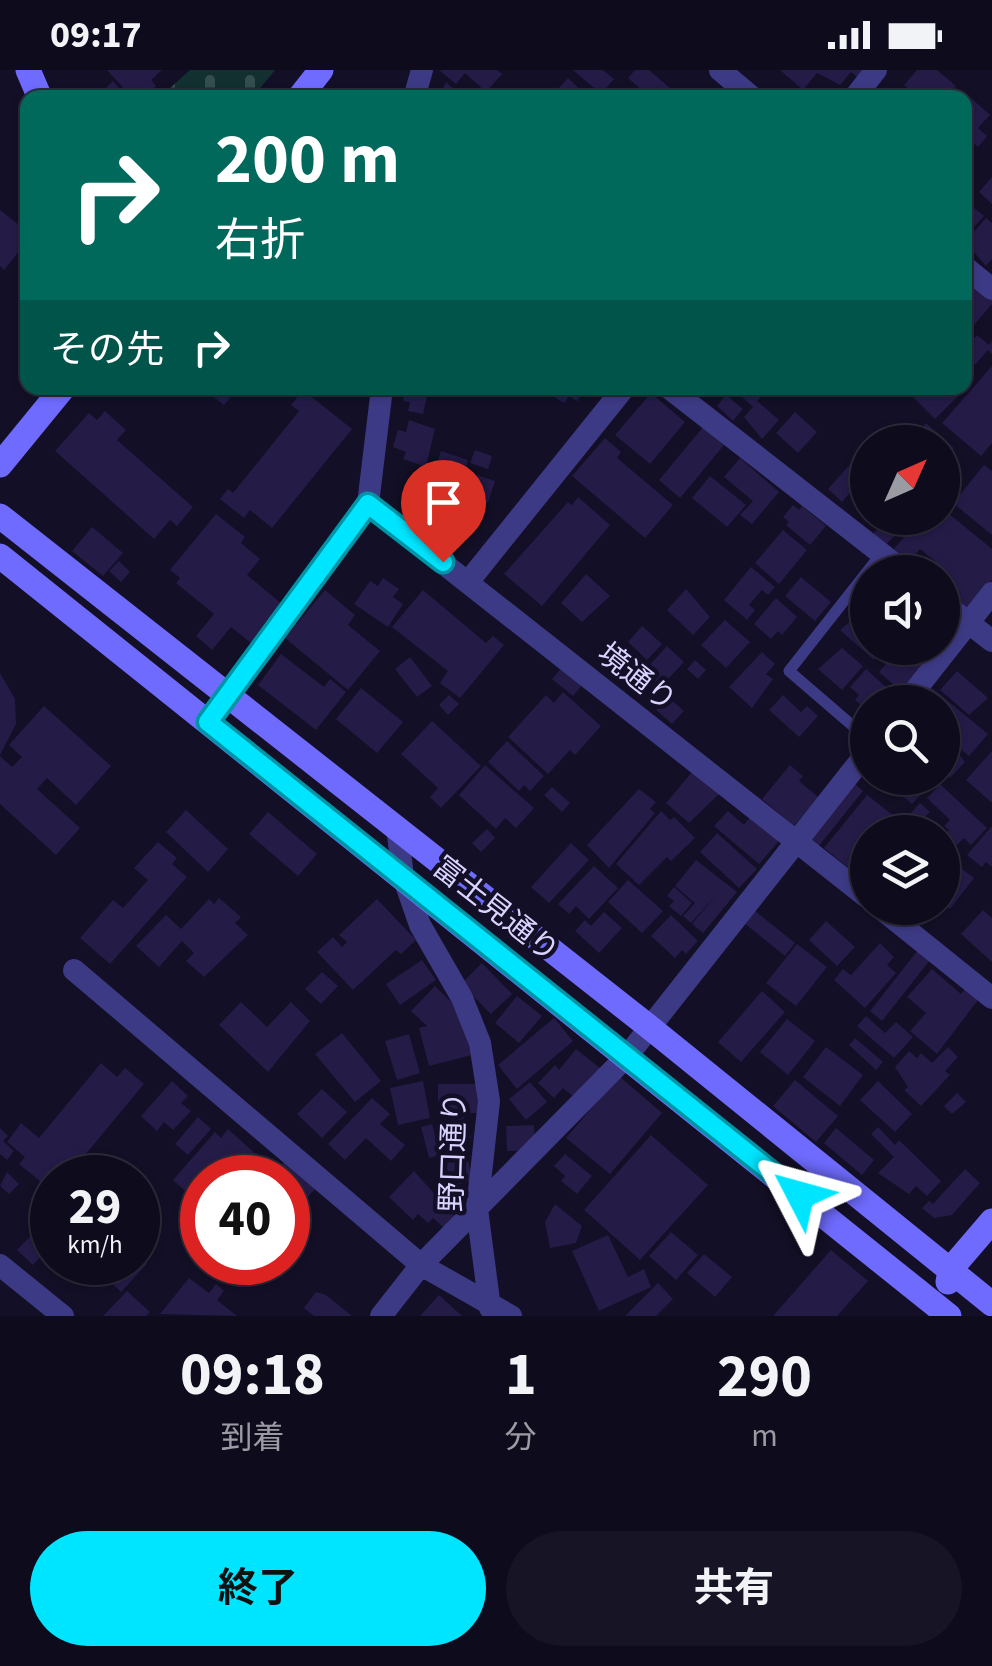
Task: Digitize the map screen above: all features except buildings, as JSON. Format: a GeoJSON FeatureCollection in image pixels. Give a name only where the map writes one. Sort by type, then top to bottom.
{"type":"FeatureCollection","features":[{"type":"Feature","properties":{"kind":"street"},"geometry":{"type":"LineString","coordinates":[[305,90],[321,70]]}},
{"type":"Feature","properties":{"kind":"street"},"geometry":{"type":"LineString","coordinates":[[720,70],[744,90]]}},
{"type":"Feature","properties":{"kind":"street"},"geometry":{"type":"LineString","coordinates":[[860,90],[876,70]]}},
{"type":"Feature","properties":{"kind":"street"},"geometry":{"type":"LineString","coordinates":[[972,273],[992,289]]}},
{"type":"Feature","properties":{"kind":"street"},"geometry":{"type":"LineString","coordinates":[[0,465],[55,395]]}},
{"type":"Feature","properties":{"kind":"street"},"geometry":{"type":"LineString","coordinates":[[208,722],[368,504],[381,395]]}},
{"type":"Feature","properties":{"kind":"street"},"geometry":{"type":"LineString","coordinates":[[468,582],[618,395]]}},
{"type":"Feature","properties":{"kind":"street"},"geometry":{"type":"LineString","coordinates":[[678,395],[881,554]]}},
{"type":"Feature","properties":{"kind":"street","name":"境通り"},"geometry":{"type":"LineString","coordinates":[[368,504],[850,884]]}},
{"type":"Feature","properties":{"kind":"street"},"geometry":{"type":"LineString","coordinates":[[0,516],[648,1026],[984,1297]]}},
{"type":"Feature","properties":{"kind":"street","name":"富士見通り"},"geometry":{"type":"LineString","coordinates":[[0,556],[628,1055],[945,1315]]}},
{"type":"Feature","properties":{"kind":"street"},"geometry":{"type":"LineString","coordinates":[[919,685],[992,593]]}},
{"type":"Feature","properties":{"kind":"street"},"geometry":{"type":"LineString","coordinates":[[960,616],[992,641]]}},
{"type":"Feature","properties":{"kind":"street"},"geometry":{"type":"LineString","coordinates":[[381,1316],[421,1264],[628,1055],[850,774]]}},
{"type":"Feature","properties":{"kind":"street","name":"野口通り"},"geometry":{"type":"LineString","coordinates":[[397,827],[403,876],[420,924],[462,998],[480,1043],[489,1100],[478,1209],[490,1309]]}},
{"type":"Feature","properties":{"kind":"street"},"geometry":{"type":"LineString","coordinates":[[901,925],[992,998]]}},
{"type":"Feature","properties":{"kind":"street"},"geometry":{"type":"LineString","coordinates":[[74,970],[421,1264],[490,1309],[511,1316]]}},
{"type":"Feature","properties":{"kind":"street"},"geometry":{"type":"LineString","coordinates":[[945,1315],[950,1270],[992,1220]]}},
{"type":"Feature","properties":{"kind":"street"},"geometry":{"type":"LineString","coordinates":[[0,1265],[63,1316]]}},
{"type":"Feature","properties":{"kind":"street"},"geometry":{"type":"LineString","coordinates":[[945,1315],[984,1297],[992,1270]]}},
{"type":"Feature","properties":{"kind":"lane"},"geometry":{"type":"LineString","coordinates":[[850,724],[789,671],[881,554]]}},
{"type":"Feature","properties":{"kind":"green space"},"geometry":{"type":"Polygon","coordinates":[[[190,70],[275,70],[259,90],[168,90],[190,70]]]}},
{"type":"Feature","properties":{"kind":"route"},"geometry":{"type":"LineString","coordinates":[[443,562],[368,504],[208,722],[800,1195]]}}]}
